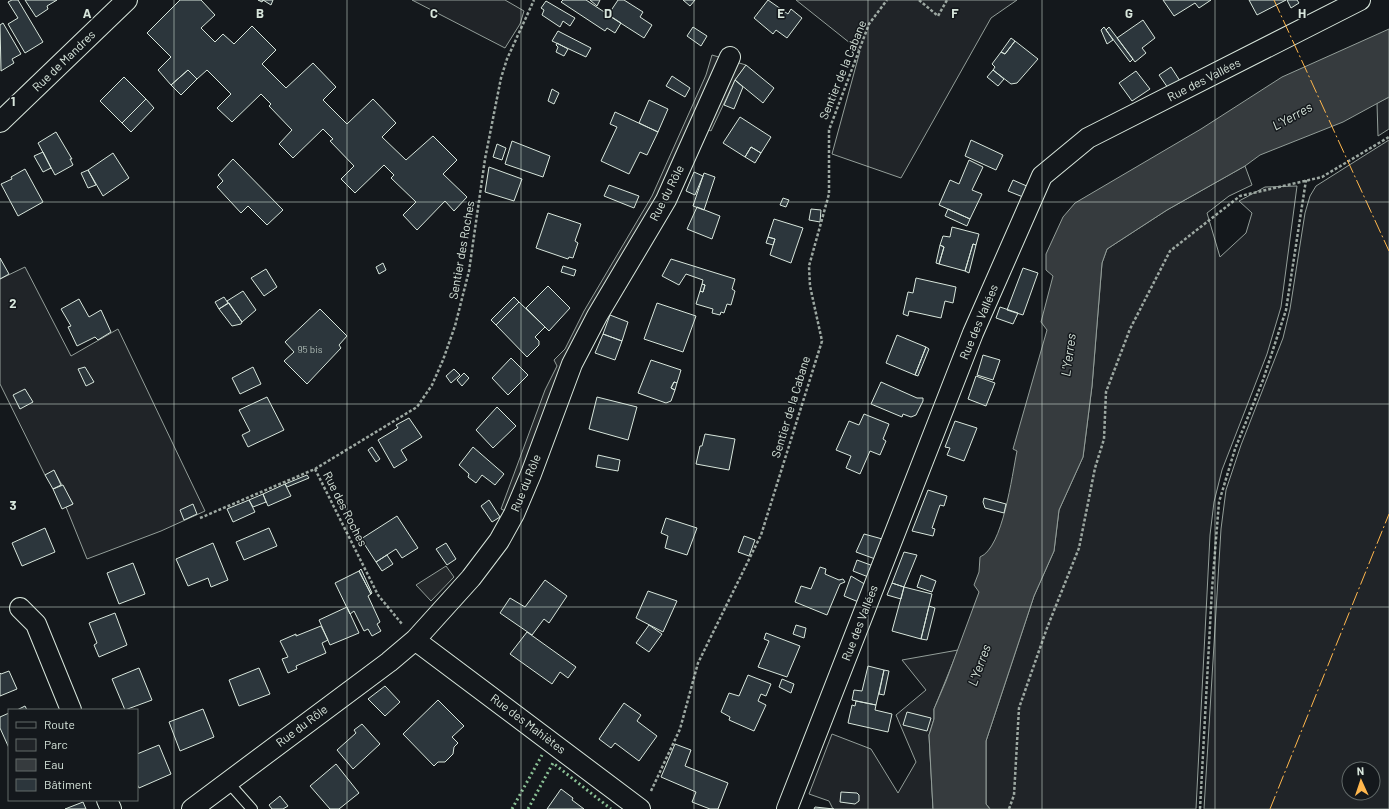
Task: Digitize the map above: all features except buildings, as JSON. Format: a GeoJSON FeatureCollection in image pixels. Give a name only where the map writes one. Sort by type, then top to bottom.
{"type":"FeatureCollection","features":[{"type":"Feature","properties":{"kind":"street","name":"Rue de Mandres"},"geometry":{"type":"LineString","coordinates":[[0,122],[127,0]]}},
{"type":"Feature","properties":{"kind":"street","name":"Rue des Vallées"},"geometry":{"type":"LineString","coordinates":[[787,809],[973,334],[1042,176],[1088,138],[1360,0]]}},
{"type":"Feature","properties":{"kind":"street","name":"Rue du Rôle"},"geometry":{"type":"LineString","coordinates":[[192,809],[415,640],[486,559],[514,514],[572,364],[597,316],[666,200],[730,57]]}},
{"type":"Feature","properties":{"kind":"street"},"geometry":{"type":"LineString","coordinates":[[20,608],[36,624],[71,709]]}},
{"type":"Feature","properties":{"kind":"street","name":"Rue des Mahiètes"},"geometry":{"type":"LineString","coordinates":[[415,640],[645,801]]}},
{"type":"Feature","properties":{"kind":"lane"},"geometry":{"type":"LineString","coordinates":[[228,782],[252,809]]}},
{"type":"Feature","properties":{"kind":"path","name":"Sentier des Roches"},"geometry":{"type":"LineString","coordinates":[[314,469],[417,407],[432,385],[443,360],[469,271],[485,159],[501,78],[507,58],[534,0]]}},
{"type":"Feature","properties":{"kind":"path","name":"Sentier de la Cabane"},"geometry":{"type":"LineString","coordinates":[[645,801],[680,728],[698,663],[761,535],[822,341],[810,286],[809,266],[829,194],[829,130],[869,24],[887,0]]}},
{"type":"Feature","properties":{"kind":"path"},"geometry":{"type":"LineString","coordinates":[[919,0],[938,16],[947,0]]}},
{"type":"Feature","properties":{"kind":"path"},"geometry":{"type":"LineString","coordinates":[[1009,809],[1014,795],[1019,708],[1047,628],[1079,548],[1095,468],[1104,439],[1106,392],[1130,329],[1170,251],[1240,196],[1322,177],[1389,137]]}},
{"type":"Feature","properties":{"kind":"path"},"geometry":{"type":"LineString","coordinates":[[1200,809],[1212,589],[1219,502],[1235,449],[1263,380],[1286,310],[1306,180]]}},
{"type":"Feature","properties":{"kind":"path","name":"Rue des Roches"},"geometry":{"type":"LineString","coordinates":[[200,518],[314,469],[378,595],[415,640]]}},
{"type":"Feature","properties":{"kind":"green space"},"geometry":{"type":"Polygon","coordinates":[[[412,0],[505,0],[524,11],[520,24],[505,48],[412,0]]]}},
{"type":"Feature","properties":{"kind":"green space"},"geometry":{"type":"Polygon","coordinates":[[[796,0],[1017,0],[991,18],[901,178],[832,154],[860,51],[796,0]]]}},
{"type":"Feature","properties":{"kind":"green space"},"geometry":{"type":"Polygon","coordinates":[[[1389,97],[1389,129],[1378,136],[1377,103],[1389,97]]]}},
{"type":"Feature","properties":{"kind":"green space"},"geometry":{"type":"Polygon","coordinates":[[[1389,140],[1389,809],[1204,809],[1221,529],[1226,490],[1241,445],[1283,338],[1290,309],[1305,213],[1310,196],[1316,186],[1389,140]]]}},
{"type":"Feature","properties":{"kind":"green space"},"geometry":{"type":"Polygon","coordinates":[[[1245,166],[1252,185],[1229,196],[1207,213],[1220,257],[1246,233],[1252,213],[1239,201],[1265,187],[1297,186],[1281,307],[1267,354],[1222,470],[1214,502],[1210,535],[1196,809],[990,809],[986,804],[986,741],[1034,596],[1054,551],[1059,510],[1083,457],[1092,386],[1102,263],[1107,249],[1167,210],[1245,166]]]}},
{"type":"Feature","properties":{"kind":"green space"},"geometry":{"type":"Polygon","coordinates":[[[25,267],[71,356],[118,329],[205,511],[161,531],[87,559],[66,507],[73,504],[54,471],[45,475],[0,384],[0,279],[25,267]]]}},
{"type":"Feature","properties":{"kind":"green space"},"geometry":{"type":"Polygon","coordinates":[[[958,650],[934,709],[934,719],[929,735],[933,809],[833,809],[829,801],[809,794],[832,734],[871,749],[898,793],[916,762],[896,715],[926,690],[902,660],[958,650]]]}},
{"type":"Feature","properties":{"kind":"shaded area"},"geometry":{"type":"Polygon","coordinates":[[[712,55],[746,65],[735,80],[711,131],[707,129],[583,362],[520,517],[501,509],[545,390],[557,366],[554,360],[565,349],[584,311],[652,196],[706,75],[712,55]]]}},
{"type":"Feature","properties":{"kind":"shaded area"},"geometry":{"type":"Polygon","coordinates":[[[446,566],[454,577],[431,601],[416,585],[446,566]]]}},
{"type":"Feature","properties":{"kind":"water","name":"L'Yerres"},"geometry":{"type":"Polygon","coordinates":[[[1389,29],[1389,97],[1343,122],[1260,155],[1245,166],[1167,210],[1107,249],[1102,263],[1092,386],[1083,457],[1059,510],[1054,551],[1034,596],[986,741],[986,804],[990,809],[933,809],[929,735],[934,719],[934,709],[979,592],[974,585],[979,572],[980,557],[988,551],[995,540],[1005,510],[1017,451],[1013,449],[1047,330],[1041,322],[1053,276],[1046,270],[1046,254],[1063,217],[1075,203],[1201,129],[1282,77],[1389,29]]]}},
{"type":"Feature","properties":{"kind":"hedge"},"geometry":{"type":"LineString","coordinates":[[512,809],[542,755]]}},
{"type":"Feature","properties":{"kind":"hedge"},"geometry":{"type":"LineString","coordinates":[[528,809],[553,763],[611,809]]}},
{"type":"Feature","properties":{"kind":"power"},"geometry":{"type":"LineString","coordinates":[[1274,0],[1389,251]]}},
{"type":"Feature","properties":{"kind":"power"},"geometry":{"type":"LineString","coordinates":[[1270,809],[1389,514]]}}]}
